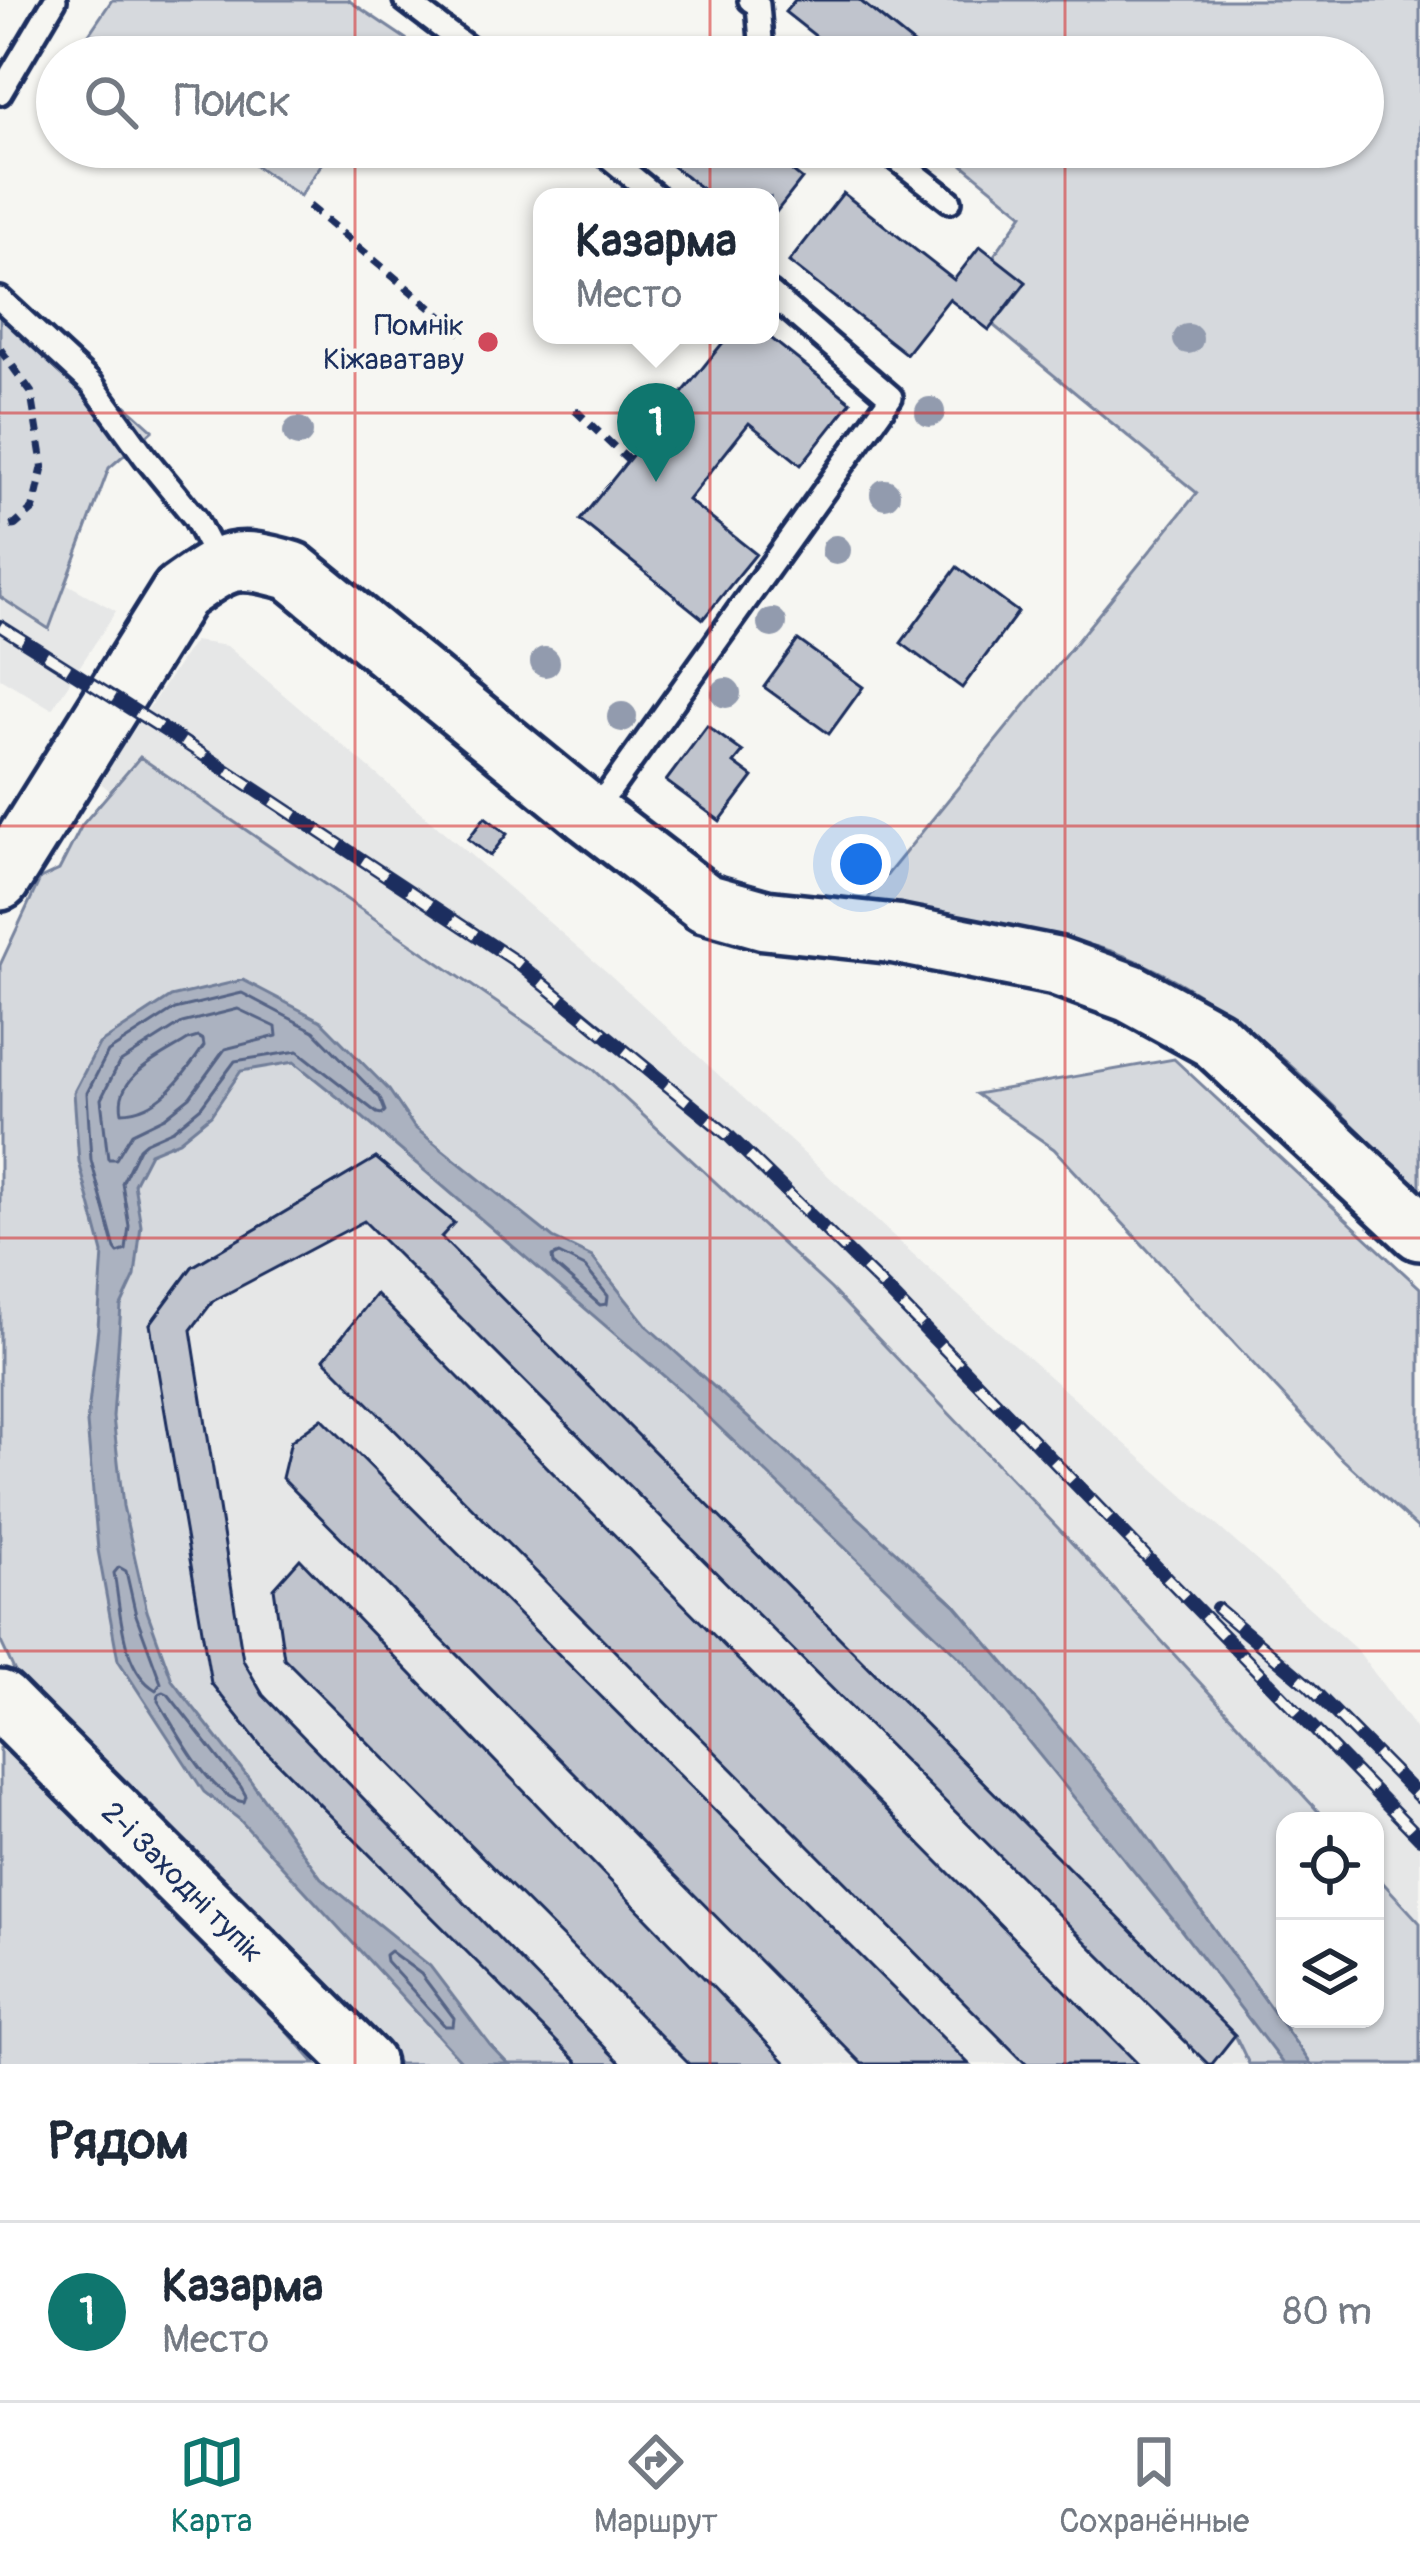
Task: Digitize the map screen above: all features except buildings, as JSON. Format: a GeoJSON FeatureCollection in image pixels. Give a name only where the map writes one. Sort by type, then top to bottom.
{"type":"FeatureCollection","features":[{"type":"Feature","properties":{"kind":"main road"},"geometry":{"type":"LineString","coordinates":[[0,881],[181,593],[220,565],[254,560],[292,572],[589,814],[705,902],[766,920],[896,934],[1056,966],[1130,993],[1214,1039],[1420,1231]]}},
{"type":"Feature","properties":{"kind":"main road","name":"2-і Заходні тупік"},"geometry":{"type":"LineString","coordinates":[[0,1700],[365,2064]]}},
{"type":"Feature","properties":{"kind":"lane"},"geometry":{"type":"LineString","coordinates":[[0,93],[55,0]]}},
{"type":"Feature","properties":{"kind":"lane"},"geometry":{"type":"LineString","coordinates":[[405,0],[452,36]]}},
{"type":"Feature","properties":{"kind":"lane"},"geometry":{"type":"LineString","coordinates":[[750,0],[758,5],[760,36]]}},
{"type":"Feature","properties":{"kind":"lane"},"geometry":{"type":"LineString","coordinates":[[622,168],[646,188]]}},
{"type":"Feature","properties":{"kind":"lane"},"geometry":{"type":"LineString","coordinates":[[908,168],[950,201]]}},
{"type":"Feature","properties":{"kind":"lane"},"geometry":{"type":"LineString","coordinates":[[0,299],[92,384],[195,518],[220,565]]}},
{"type":"Feature","properties":{"kind":"lane"},"geometry":{"type":"LineString","coordinates":[[589,814],[890,397],[779,301]]}},
{"type":"Feature","properties":{"kind":"path"},"geometry":{"type":"LineString","coordinates":[[309,206],[460,333]]}},
{"type":"Feature","properties":{"kind":"path"},"geometry":{"type":"LineString","coordinates":[[0,349],[31,392],[43,466],[33,509],[15,525],[0,528]]}},
{"type":"Feature","properties":{"kind":"path"},"geometry":{"type":"LineString","coordinates":[[575,410],[628,460]]}},
{"type":"Feature","properties":{"kind":"shaded area"},"geometry":{"type":"Polygon","coordinates":[[[112,0],[348,0],[402,36],[87,36],[112,0]]]}},
{"type":"Feature","properties":{"kind":"shaded area"},"geometry":{"type":"Polygon","coordinates":[[[859,0],[1420,0],[1420,1191],[1248,1029],[1170,977],[1088,944],[866,901],[1197,493],[993,325],[1026,283],[993,257],[1023,214],[967,168],[1384,168],[1384,36],[904,36],[859,0]]]}},
{"type":"Feature","properties":{"kind":"shaded area"},"geometry":{"type":"Polygon","coordinates":[[[259,168],[319,168],[300,196],[259,168]]]}},
{"type":"Feature","properties":{"kind":"shaded area"},"geometry":{"type":"Polygon","coordinates":[[[0,293],[153,430],[109,468],[49,629],[0,597],[0,293]]]}},
{"type":"Feature","properties":{"kind":"shaded area"},"geometry":{"type":"Polygon","coordinates":[[[0,547],[116,611],[52,709],[0,678],[0,547]]]}},
{"type":"Feature","properties":{"kind":"shaded area"},"geometry":{"type":"Polygon","coordinates":[[[194,641],[227,646],[608,973],[951,1289],[1358,1651],[1420,1735],[1420,2002],[1384,1967],[1384,1812],[1276,1812],[600,1174],[99,782],[194,641]]]}},
{"type":"Feature","properties":{"kind":"shaded area"},"geometry":{"type":"Polygon","coordinates":[[[140,757],[593,1069],[831,1289],[1319,1812],[1276,1812],[1276,2028],[1384,2028],[1384,1884],[1420,1923],[1420,2064],[1249,2064],[1235,2035],[441,1238],[453,1222],[376,1158],[192,1267],[150,1324],[262,1747],[579,2064],[399,2064],[24,1691],[0,1640],[0,965],[40,879],[59,870],[82,825],[140,757]]]}},
{"type":"Feature","properties":{"kind":"shaded area"},"geometry":{"type":"Polygon","coordinates":[[[1174,1059],[1420,1288],[1420,1530],[1338,1455],[1054,1149],[976,1094],[1174,1059]]]}},
{"type":"Feature","properties":{"kind":"shaded area"},"geometry":{"type":"Polygon","coordinates":[[[376,1158],[477,1232],[1235,2035],[1249,2064],[579,2064],[262,1747],[211,1683],[150,1324],[192,1267],[376,1158]]]}},
{"type":"Feature","properties":{"kind":"shaded area"},"geometry":{"type":"Polygon","coordinates":[[[3,1747],[263,2004],[316,2064],[0,2064],[3,1747]]]}},
{"type":"Feature","properties":{"kind":"water"},"geometry":{"type":"Polygon","coordinates":[[[243,980],[321,1021],[389,1090],[414,1127],[553,1238],[592,1257],[648,1327],[956,1606],[1125,1805],[1276,2015],[1276,2028],[1285,2028],[1311,2064],[1283,2064],[1175,1922],[964,1662],[678,1388],[294,1062],[241,1071],[211,1115],[179,1141],[150,1153],[134,1184],[141,1226],[135,1276],[121,1306],[113,1417],[123,1506],[147,1611],[172,1680],[321,1878],[430,1966],[508,2064],[464,2064],[239,1819],[204,1792],[118,1660],[98,1550],[87,1423],[103,1253],[79,1162],[74,1092],[99,1044],[171,997],[243,980]]]}},
{"type":"Feature","properties":{"kind":"railway"},"geometry":{"type":"LineString","coordinates":[[0,626],[514,960],[728,1135],[888,1291],[1420,1838]]}},
{"type":"Feature","properties":{"kind":"railway"},"geometry":{"type":"LineString","coordinates":[[1217,1608],[1309,1686],[1420,1798]]}},
{"type":"Feature","properties":{"kind":"place","name":"Помнік Кіжаватаву"},"geometry":{"type":"Point","coordinates":[488,342]}},
{"type":"Feature","properties":{"kind":"place","name":"Казарма"},"geometry":{"type":"Point","coordinates":[656,482]}}]}
